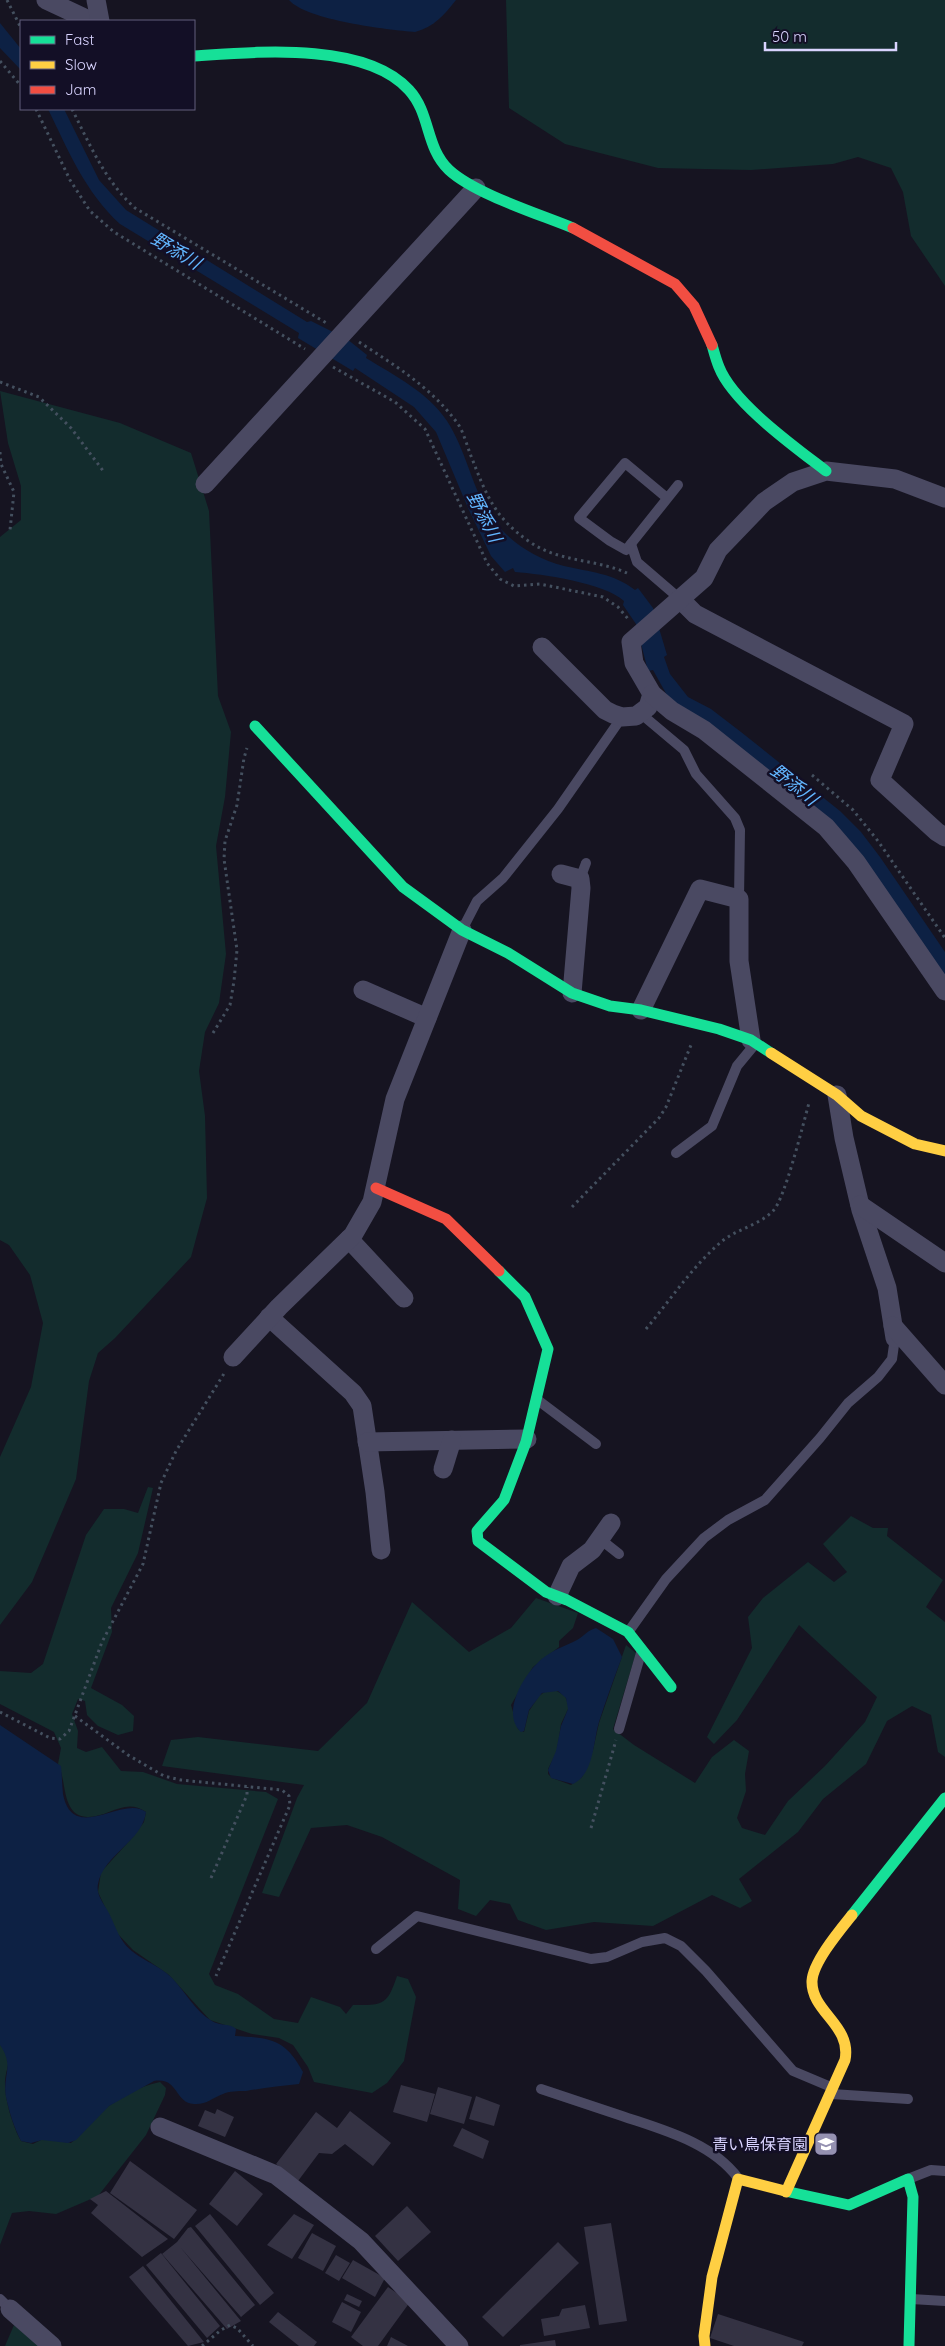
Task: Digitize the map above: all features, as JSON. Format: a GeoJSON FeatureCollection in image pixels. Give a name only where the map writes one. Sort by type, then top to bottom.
{"type":"FeatureCollection","features":[{"type":"Feature","properties":{"kind":"street"},"geometry":{"type":"LineString","coordinates":[[46,0],[89,20]]}},
{"type":"Feature","properties":{"kind":"street"},"geometry":{"type":"LineString","coordinates":[[96,0],[100,20]]}},
{"type":"Feature","properties":{"kind":"street"},"geometry":{"type":"LineString","coordinates":[[195,56],[279,51],[359,61],[391,74],[409,90],[422,108],[431,145],[448,170],[476,188],[581,231],[675,284],[694,306],[711,341],[719,368],[731,387],[767,424],[826,470]]}},
{"type":"Feature","properties":{"kind":"street"},"geometry":{"type":"LineString","coordinates":[[205,484],[476,188]]}},
{"type":"Feature","properties":{"kind":"street"},"geometry":{"type":"LineString","coordinates":[[945,498],[895,480],[826,470],[793,482],[764,502],[718,550],[704,578],[631,642],[634,663],[652,694],[672,711],[704,730],[826,827],[856,862],[945,991]]}},
{"type":"Feature","properties":{"kind":"street"},"geometry":{"type":"LineString","coordinates":[[680,599],[694,614],[904,724],[880,780],[936,832],[945,837]]}},
{"type":"Feature","properties":{"kind":"street"},"geometry":{"type":"LineString","coordinates":[[542,647],[604,710],[622,717],[636,716],[648,707],[652,694]]}},
{"type":"Feature","properties":{"kind":"street"},"geometry":{"type":"LineString","coordinates":[[255,726],[403,887],[462,930],[508,953],[572,993],[610,1006],[641,1010],[699,1024],[754,1042],[837,1095],[861,1116],[915,1144],[945,1151]]}},
{"type":"Feature","properties":{"kind":"street"},"geometry":{"type":"LineString","coordinates":[[561,874],[583,871],[572,993]]}},
{"type":"Feature","properties":{"kind":"street"},"geometry":{"type":"LineString","coordinates":[[641,1010],[700,889],[739,899],[739,961],[754,1042]]}},
{"type":"Feature","properties":{"kind":"street"},"geometry":{"type":"LineString","coordinates":[[234,1357],[269,1317],[349,1239],[372,1202],[395,1099],[462,930]]}},
{"type":"Feature","properties":{"kind":"street"},"geometry":{"type":"LineString","coordinates":[[363,990],[427,1018]]}},
{"type":"Feature","properties":{"kind":"street"},"geometry":{"type":"LineString","coordinates":[[837,1095],[844,1138],[860,1205],[887,1288],[894,1332],[945,1385]]}},
{"type":"Feature","properties":{"kind":"street"},"geometry":{"type":"LineString","coordinates":[[376,1188],[446,1218],[525,1297],[548,1349],[527,1439],[504,1500],[477,1531],[478,1541],[546,1592],[628,1632],[671,1687]]}},
{"type":"Feature","properties":{"kind":"street"},"geometry":{"type":"LineString","coordinates":[[860,1205],[945,1263]]}},
{"type":"Feature","properties":{"kind":"street"},"geometry":{"type":"LineString","coordinates":[[349,1239],[404,1298]]}},
{"type":"Feature","properties":{"kind":"street"},"geometry":{"type":"LineString","coordinates":[[269,1317],[353,1393],[362,1406],[381,1550]]}},
{"type":"Feature","properties":{"kind":"street"},"geometry":{"type":"LineString","coordinates":[[367,1442],[527,1439]]}},
{"type":"Feature","properties":{"kind":"street"},"geometry":{"type":"LineString","coordinates":[[444,1469],[452,1440]]}},
{"type":"Feature","properties":{"kind":"street"},"geometry":{"type":"LineString","coordinates":[[557,1596],[571,1566],[592,1550],[611,1523]]}},
{"type":"Feature","properties":{"kind":"street"},"geometry":{"type":"LineString","coordinates":[[786,2192],[845,2060],[846,2043],[812,1992],[811,1977],[817,1962],[945,1798]]}},
{"type":"Feature","properties":{"kind":"street"},"geometry":{"type":"LineString","coordinates":[[160,2127],[276,2175],[360,2241],[459,2346]]}},
{"type":"Feature","properties":{"kind":"street"},"geometry":{"type":"LineString","coordinates":[[705,2346],[704,2336],[712,2277],[738,2179],[822,2202],[849,2205],[908,2179],[913,2197],[908,2345]]}},
{"type":"Feature","properties":{"kind":"street"},"geometry":{"type":"LineString","coordinates":[[5,2304],[30,2329],[52,2346]]}},
{"type":"Feature","properties":{"kind":"lane"},"geometry":{"type":"LineString","coordinates":[[667,498],[625,463],[579,518],[610,541],[626,550],[678,485]]}},
{"type":"Feature","properties":{"kind":"lane"},"geometry":{"type":"LineString","coordinates":[[630,544],[637,562],[680,599]]}},
{"type":"Feature","properties":{"kind":"lane"},"geometry":{"type":"LineString","coordinates":[[640,713],[684,750],[696,774],[735,818],[740,830],[739,899]]}},
{"type":"Feature","properties":{"kind":"lane"},"geometry":{"type":"LineString","coordinates":[[462,930],[477,901],[503,878],[558,810],[622,717]]}},
{"type":"Feature","properties":{"kind":"lane"},"geometry":{"type":"LineString","coordinates":[[676,1153],[712,1126],[737,1066],[754,1042]]}},
{"type":"Feature","properties":{"kind":"lane"},"geometry":{"type":"LineString","coordinates":[[628,1632],[666,1579],[704,1538],[728,1520],[765,1500],[848,1403],[878,1377],[892,1359],[894,1332]]}},
{"type":"Feature","properties":{"kind":"lane"},"geometry":{"type":"LineString","coordinates":[[536,1399],[596,1444]]}},
{"type":"Feature","properties":{"kind":"lane"},"geometry":{"type":"LineString","coordinates":[[600,1539],[620,1554]]}},
{"type":"Feature","properties":{"kind":"lane"},"geometry":{"type":"LineString","coordinates":[[619,1729],[642,1650]]}},
{"type":"Feature","properties":{"kind":"lane"},"geometry":{"type":"LineString","coordinates":[[376,1949],[417,1916],[591,1959],[606,1957],[642,1942],[665,1938],[682,1946],[793,2071],[832,2091],[908,2099]]}},
{"type":"Feature","properties":{"kind":"lane"},"geometry":{"type":"LineString","coordinates":[[541,2089],[667,2131],[693,2142],[728,2164],[738,2179]]}},
{"type":"Feature","properties":{"kind":"lane"},"geometry":{"type":"LineString","coordinates":[[908,2179],[931,2170],[945,2172]]}},
{"type":"Feature","properties":{"kind":"lane"},"geometry":{"type":"LineString","coordinates":[[910,2299],[945,2301]]}},
{"type":"Feature","properties":{"kind":"path"},"geometry":{"type":"LineString","coordinates":[[7,0],[20,26]]}},
{"type":"Feature","properties":{"kind":"path"},"geometry":{"type":"LineString","coordinates":[[0,61],[20,85]]}},
{"type":"Feature","properties":{"kind":"path"},"geometry":{"type":"LineString","coordinates":[[36,110],[70,180],[90,211],[114,232],[395,402],[425,429],[487,563],[500,579],[514,586],[540,584],[603,597],[618,606],[631,622],[634,638]]}},
{"type":"Feature","properties":{"kind":"path"},"geometry":{"type":"LineString","coordinates":[[73,110],[105,174],[119,194],[135,208],[414,378],[440,400],[459,427],[489,501],[516,532],[532,544],[553,554],[626,572],[633,577]]}},
{"type":"Feature","properties":{"kind":"path"},"geometry":{"type":"LineString","coordinates":[[0,382],[39,397],[71,428],[104,472]]}},
{"type":"Feature","properties":{"kind":"path"},"geometry":{"type":"LineString","coordinates":[[0,452],[1,464],[14,492],[10,530]]}},
{"type":"Feature","properties":{"kind":"path"},"geometry":{"type":"LineString","coordinates":[[213,1033],[230,1005],[237,950],[224,859],[225,841],[237,805],[244,758],[255,726]]}},
{"type":"Feature","properties":{"kind":"path"},"geometry":{"type":"LineString","coordinates":[[812,775],[853,810],[878,840],[945,938]]}},
{"type":"Feature","properties":{"kind":"path"},"geometry":{"type":"LineString","coordinates":[[572,1207],[659,1118],[666,1107],[699,1024]]}},
{"type":"Feature","properties":{"kind":"path"},"geometry":{"type":"LineString","coordinates":[[646,1329],[698,1263],[723,1240],[751,1227],[774,1211],[782,1192],[816,1082]]}},
{"type":"Feature","properties":{"kind":"path"},"geometry":{"type":"LineString","coordinates":[[0,1712],[50,1738],[60,1739],[69,1731],[102,1642],[143,1564],[161,1484],[176,1451],[234,1357]]}},
{"type":"Feature","properties":{"kind":"path"},"geometry":{"type":"LineString","coordinates":[[76,1716],[128,1755],[164,1776],[182,1780],[282,1790],[289,1796],[290,1805],[216,1976]]}},
{"type":"Feature","properties":{"kind":"path"},"geometry":{"type":"LineString","coordinates":[[591,1828],[619,1729]]}},
{"type":"Feature","properties":{"kind":"path"},"geometry":{"type":"LineString","coordinates":[[211,1878],[246,1795],[247,1787]]}},
{"type":"Feature","properties":{"kind":"path"},"geometry":{"type":"LineString","coordinates":[[202,2346],[230,2325],[236,2328],[253,2346]]}},
{"type":"Feature","properties":{"kind":"green space"},"geometry":{"type":"Polygon","coordinates":[[[506,0],[945,0],[945,286],[911,236],[903,192],[891,168],[858,157],[833,164],[751,170],[658,168],[565,144],[509,108],[506,0]]]}},
{"type":"Feature","properties":{"kind":"green space"},"geometry":{"type":"Polygon","coordinates":[[[0,391],[120,423],[191,453],[209,511],[218,696],[231,732],[225,797],[216,846],[226,954],[219,1003],[205,1032],[199,1071],[205,1116],[207,1198],[191,1257],[115,1338],[98,1353],[89,1381],[76,1479],[32,1582],[0,1625],[0,1457],[31,1387],[43,1323],[30,1275],[9,1245],[0,1240],[0,537],[21,520],[21,486],[8,443],[0,391]]]}},
{"type":"Feature","properties":{"kind":"green space"},"geometry":{"type":"Polygon","coordinates":[[[148,1487],[153,1488],[138,1553],[111,1608],[112,1632],[91,1688],[122,1705],[134,1716],[133,1731],[118,1735],[98,1726],[87,1715],[85,1701],[78,1699],[72,1714],[78,1731],[77,1748],[86,1752],[102,1747],[121,1771],[143,1772],[177,1784],[266,1792],[278,1799],[209,1974],[215,1985],[238,1994],[274,2019],[298,2023],[311,1997],[340,2007],[346,2014],[353,2005],[371,2005],[382,2002],[390,1993],[397,1976],[408,1979],[416,1997],[404,2061],[387,2083],[372,2093],[314,2082],[308,2067],[293,2045],[279,2038],[252,2034],[210,2020],[169,1975],[133,1950],[117,1933],[98,1892],[101,1872],[144,1822],[146,1812],[138,1808],[124,1807],[102,1815],[87,1817],[73,1811],[66,1796],[58,1764],[61,1748],[54,1732],[0,1704],[0,1671],[31,1673],[43,1664],[86,1535],[104,1509],[124,1509],[138,1513],[148,1487]]]}},
{"type":"Feature","properties":{"kind":"green space"},"geometry":{"type":"Polygon","coordinates":[[[851,1516],[873,1528],[888,1528],[887,1536],[943,1580],[926,1607],[945,1622],[945,1757],[938,1752],[931,1715],[912,1706],[887,1721],[866,1764],[823,1799],[798,1832],[739,1879],[752,1901],[740,1908],[712,1895],[653,1926],[594,1922],[546,1930],[518,1920],[510,1904],[490,1900],[476,1916],[458,1909],[460,1880],[382,1837],[347,1825],[311,1828],[279,1897],[262,1893],[297,1798],[304,1785],[162,1766],[171,1740],[198,1737],[318,1751],[367,1703],[412,1602],[469,1652],[511,1628],[536,1598],[578,1613],[573,1628],[559,1641],[559,1647],[533,1667],[511,1705],[518,1729],[524,1732],[529,1711],[539,1696],[546,1691],[555,1690],[565,1696],[569,1707],[561,1724],[557,1751],[548,1769],[548,1774],[552,1778],[571,1785],[582,1777],[593,1750],[599,1723],[626,1645],[636,1653],[613,1729],[634,1745],[695,1783],[712,1757],[734,1740],[749,1751],[745,1774],[746,1791],[737,1818],[742,1828],[765,1835],[788,1801],[825,1766],[865,1722],[877,1697],[799,1625],[737,1720],[714,1744],[707,1737],[752,1648],[748,1617],[763,1598],[808,1562],[834,1582],[847,1572],[823,1544],[851,1516]]]}},
{"type":"Feature","properties":{"kind":"green space"},"geometry":{"type":"Polygon","coordinates":[[[0,2044],[5,2051],[8,2061],[5,2091],[8,2106],[21,2141],[33,2144],[43,2139],[71,2143],[107,2107],[121,2098],[136,2090],[160,2082],[166,2088],[165,2095],[146,2135],[98,2196],[56,2214],[29,2211],[12,2213],[0,2245],[0,2044]]]}},
{"type":"Feature","properties":{"kind":"green space"},"geometry":{"type":"Polygon","coordinates":[[[14,2325],[39,2346],[5,2346],[14,2325]]]}},
{"type":"Feature","properties":{"kind":"water"},"geometry":{"type":"Polygon","coordinates":[[[289,0],[456,0],[433,24],[415,32],[348,23],[312,13],[298,7],[289,0]]]}},
{"type":"Feature","properties":{"kind":"water"},"geometry":{"type":"Polygon","coordinates":[[[0,23],[20,48],[20,69],[0,48],[0,23]]]}},
{"type":"Feature","properties":{"kind":"water","name":"野添川"},"geometry":{"type":"Polygon","coordinates":[[[48,110],[64,110],[99,180],[126,210],[307,322],[311,321],[347,339],[367,355],[366,358],[410,385],[430,401],[447,421],[455,435],[479,495],[487,509],[496,523],[513,540],[526,550],[548,561],[610,577],[627,584],[635,590],[638,588],[653,608],[667,655],[664,657],[670,674],[688,697],[711,709],[741,732],[840,811],[861,832],[945,952],[945,978],[871,869],[668,697],[653,670],[648,671],[636,624],[623,605],[624,601],[603,589],[572,580],[515,572],[513,568],[505,572],[491,556],[468,508],[436,432],[414,407],[355,368],[353,371],[298,338],[299,333],[120,224],[97,198],[70,155],[48,110]]]}},
{"type":"Feature","properties":{"kind":"water"},"geometry":{"type":"Polygon","coordinates":[[[596,1628],[613,1639],[622,1657],[599,1722],[589,1765],[580,1779],[573,1784],[551,1778],[548,1770],[556,1751],[561,1726],[568,1709],[566,1698],[558,1691],[542,1693],[529,1710],[524,1731],[521,1732],[515,1724],[514,1704],[517,1693],[536,1664],[551,1653],[596,1628]]]}},
{"type":"Feature","properties":{"kind":"water"},"geometry":{"type":"Polygon","coordinates":[[[0,1725],[61,1766],[63,1794],[68,1809],[77,1816],[88,1817],[136,1808],[146,1812],[138,1832],[107,1864],[98,1884],[100,1897],[121,1939],[129,1949],[161,1969],[173,1979],[196,2007],[212,2021],[234,2027],[236,2029],[235,2036],[268,2040],[276,2042],[283,2047],[290,2053],[303,2072],[299,2084],[228,2092],[206,2102],[194,2104],[188,2103],[183,2099],[168,2083],[154,2081],[109,2106],[76,2140],[68,2143],[42,2140],[31,2143],[21,2141],[16,2131],[6,2097],[7,2059],[0,2045],[0,1725]]]}},
{"type":"Feature","properties":{"kind":"building"},"geometry":{"type":"Polygon","coordinates":[[[401,2085],[435,2094],[427,2122],[393,2112],[401,2085]]]}},
{"type":"Feature","properties":{"kind":"building"},"geometry":{"type":"Polygon","coordinates":[[[438,2087],[472,2097],[464,2124],[430,2114],[438,2087]]]}},
{"type":"Feature","properties":{"kind":"building"},"geometry":{"type":"Polygon","coordinates":[[[476,2096],[500,2105],[494,2126],[469,2119],[476,2096]]]}},
{"type":"Feature","properties":{"kind":"building"},"geometry":{"type":"Polygon","coordinates":[[[217,2109],[234,2117],[225,2137],[198,2126],[205,2110],[215,2114],[217,2109]]]}},
{"type":"Feature","properties":{"kind":"building"},"geometry":{"type":"Polygon","coordinates":[[[350,2111],[391,2143],[373,2166],[345,2144],[332,2154],[319,2153],[298,2181],[276,2164],[316,2112],[337,2128],[350,2111]]]}},
{"type":"Feature","properties":{"kind":"building"},"geometry":{"type":"Polygon","coordinates":[[[462,2128],[489,2141],[483,2159],[453,2146],[462,2128]]]}},
{"type":"Feature","properties":{"kind":"building"},"geometry":{"type":"Polygon","coordinates":[[[130,2161],[197,2210],[174,2239],[110,2193],[130,2161]]]}},
{"type":"Feature","properties":{"kind":"building"},"geometry":{"type":"Polygon","coordinates":[[[235,2171],[263,2194],[237,2226],[209,2204],[235,2171]]]}},
{"type":"Feature","properties":{"kind":"building"},"geometry":{"type":"Polygon","coordinates":[[[106,2191],[168,2239],[142,2257],[91,2213],[98,2205],[90,2199],[106,2191]]]}},
{"type":"Feature","properties":{"kind":"building"},"geometry":{"type":"Polygon","coordinates":[[[407,2206],[431,2232],[398,2261],[375,2236],[407,2206]]]}},
{"type":"Feature","properties":{"kind":"building"},"geometry":{"type":"Polygon","coordinates":[[[210,2214],[274,2293],[260,2305],[195,2226],[210,2214]]]}},
{"type":"Feature","properties":{"kind":"building"},"geometry":{"type":"Polygon","coordinates":[[[294,2214],[314,2225],[292,2259],[267,2245],[294,2214]]]}},
{"type":"Feature","properties":{"kind":"building"},"geometry":{"type":"Polygon","coordinates":[[[611,2223],[627,2321],[599,2325],[584,2227],[611,2223]]]}},
{"type":"Feature","properties":{"kind":"building"},"geometry":{"type":"Polygon","coordinates":[[[191,2227],[255,2305],[241,2317],[181,2248],[241,2321],[227,2329],[162,2254],[191,2227]]]}},
{"type":"Feature","properties":{"kind":"building"},"geometry":{"type":"Polygon","coordinates":[[[312,2233],[336,2246],[323,2271],[298,2258],[312,2233]]]}},
{"type":"Feature","properties":{"kind":"building"},"geometry":{"type":"Polygon","coordinates":[[[558,2242],[579,2263],[503,2337],[482,2317],[558,2242]]]}},
{"type":"Feature","properties":{"kind":"building"},"geometry":{"type":"Polygon","coordinates":[[[161,2253],[220,2326],[207,2338],[146,2265],[161,2253]]]}},
{"type":"Feature","properties":{"kind":"building"},"geometry":{"type":"Polygon","coordinates":[[[336,2255],[350,2263],[339,2281],[325,2273],[336,2255]]]}},
{"type":"Feature","properties":{"kind":"building"},"geometry":{"type":"Polygon","coordinates":[[[353,2260],[385,2278],[375,2297],[342,2278],[353,2260]]]}},
{"type":"Feature","properties":{"kind":"building"},"geometry":{"type":"Polygon","coordinates":[[[143,2266],[204,2342],[188,2346],[129,2277],[143,2266]]]}},
{"type":"Feature","properties":{"kind":"building"},"geometry":{"type":"Polygon","coordinates":[[[388,2287],[410,2302],[378,2346],[363,2346],[351,2337],[388,2287]]]}},
{"type":"Feature","properties":{"kind":"building"},"geometry":{"type":"Polygon","coordinates":[[[347,2294],[362,2301],[359,2307],[344,2300],[347,2294]]]}},
{"type":"Feature","properties":{"kind":"building"},"geometry":{"type":"Polygon","coordinates":[[[342,2302],[361,2312],[351,2332],[332,2322],[342,2302]]]}},
{"type":"Feature","properties":{"kind":"building"},"geometry":{"type":"Polygon","coordinates":[[[585,2305],[590,2328],[544,2336],[541,2319],[559,2316],[562,2309],[585,2305]]]}},
{"type":"Feature","properties":{"kind":"building"},"geometry":{"type":"Polygon","coordinates":[[[278,2312],[317,2342],[314,2346],[299,2346],[269,2322],[278,2312]]]}},
{"type":"Feature","properties":{"kind":"building"},"geometry":{"type":"Polygon","coordinates":[[[718,2314],[804,2342],[802,2346],[734,2346],[710,2338],[718,2314]]]}},
{"type":"Feature","properties":{"kind":"building"},"geometry":{"type":"Polygon","coordinates":[[[391,2337],[408,2346],[387,2346],[391,2337]]]}},
{"type":"Feature","properties":{"kind":"building"},"geometry":{"type":"Polygon","coordinates":[[[555,2340],[556,2346],[520,2346],[520,2345],[555,2340]]]}},
{"type":"Feature","properties":{"kind":"traffic: fast"},"geometry":{"type":"LineString","coordinates":[[195,56],[277,52],[308,53],[365,63],[390,74],[409,90],[416,99],[436,151],[441,161],[449,170],[460,179],[491,195],[573,228]]}},
{"type":"Feature","properties":{"kind":"traffic: fast"},"geometry":{"type":"LineString","coordinates":[[712,345],[719,367],[726,381],[737,395],[766,424],[826,471]]}},
{"type":"Feature","properties":{"kind":"traffic: fast"},"geometry":{"type":"LineString","coordinates":[[255,726],[403,887],[462,930],[508,953],[572,993],[610,1006],[641,1010],[719,1029],[751,1040],[771,1053]]}},
{"type":"Feature","properties":{"kind":"traffic: fast"},"geometry":{"type":"LineString","coordinates":[[499,1271],[525,1297],[548,1349],[526,1442],[504,1500],[477,1531],[478,1541],[546,1592],[567,1600],[628,1632],[671,1687]]}},
{"type":"Feature","properties":{"kind":"traffic: fast"},"geometry":{"type":"LineString","coordinates":[[852,1915],[945,1798]]}},
{"type":"Feature","properties":{"kind":"traffic: fast"},"geometry":{"type":"LineString","coordinates":[[785,2191],[849,2205],[908,2179],[913,2197],[909,2345]]}},
{"type":"Feature","properties":{"kind":"traffic: slow"},"geometry":{"type":"LineString","coordinates":[[771,1053],[837,1095],[861,1116],[915,1144],[945,1151]]}},
{"type":"Feature","properties":{"kind":"traffic: slow"},"geometry":{"type":"LineString","coordinates":[[786,2192],[845,2060],[846,2048],[843,2037],[813,1992],[812,1981],[822,1956],[834,1937],[852,1915]]}},
{"type":"Feature","properties":{"kind":"traffic: slow"},"geometry":{"type":"LineString","coordinates":[[705,2346],[704,2336],[712,2277],[738,2179],[785,2191]]}},
{"type":"Feature","properties":{"kind":"traffic: jam"},"geometry":{"type":"LineString","coordinates":[[573,228],[675,284],[694,306],[712,345]]}},
{"type":"Feature","properties":{"kind":"traffic: jam"},"geometry":{"type":"LineString","coordinates":[[376,1188],[446,1219],[499,1271]]}},
{"type":"Feature","properties":{"kind":"place","name":"青い鳥保育園"},"geometry":{"type":"Point","coordinates":[826,2144]}}]}
